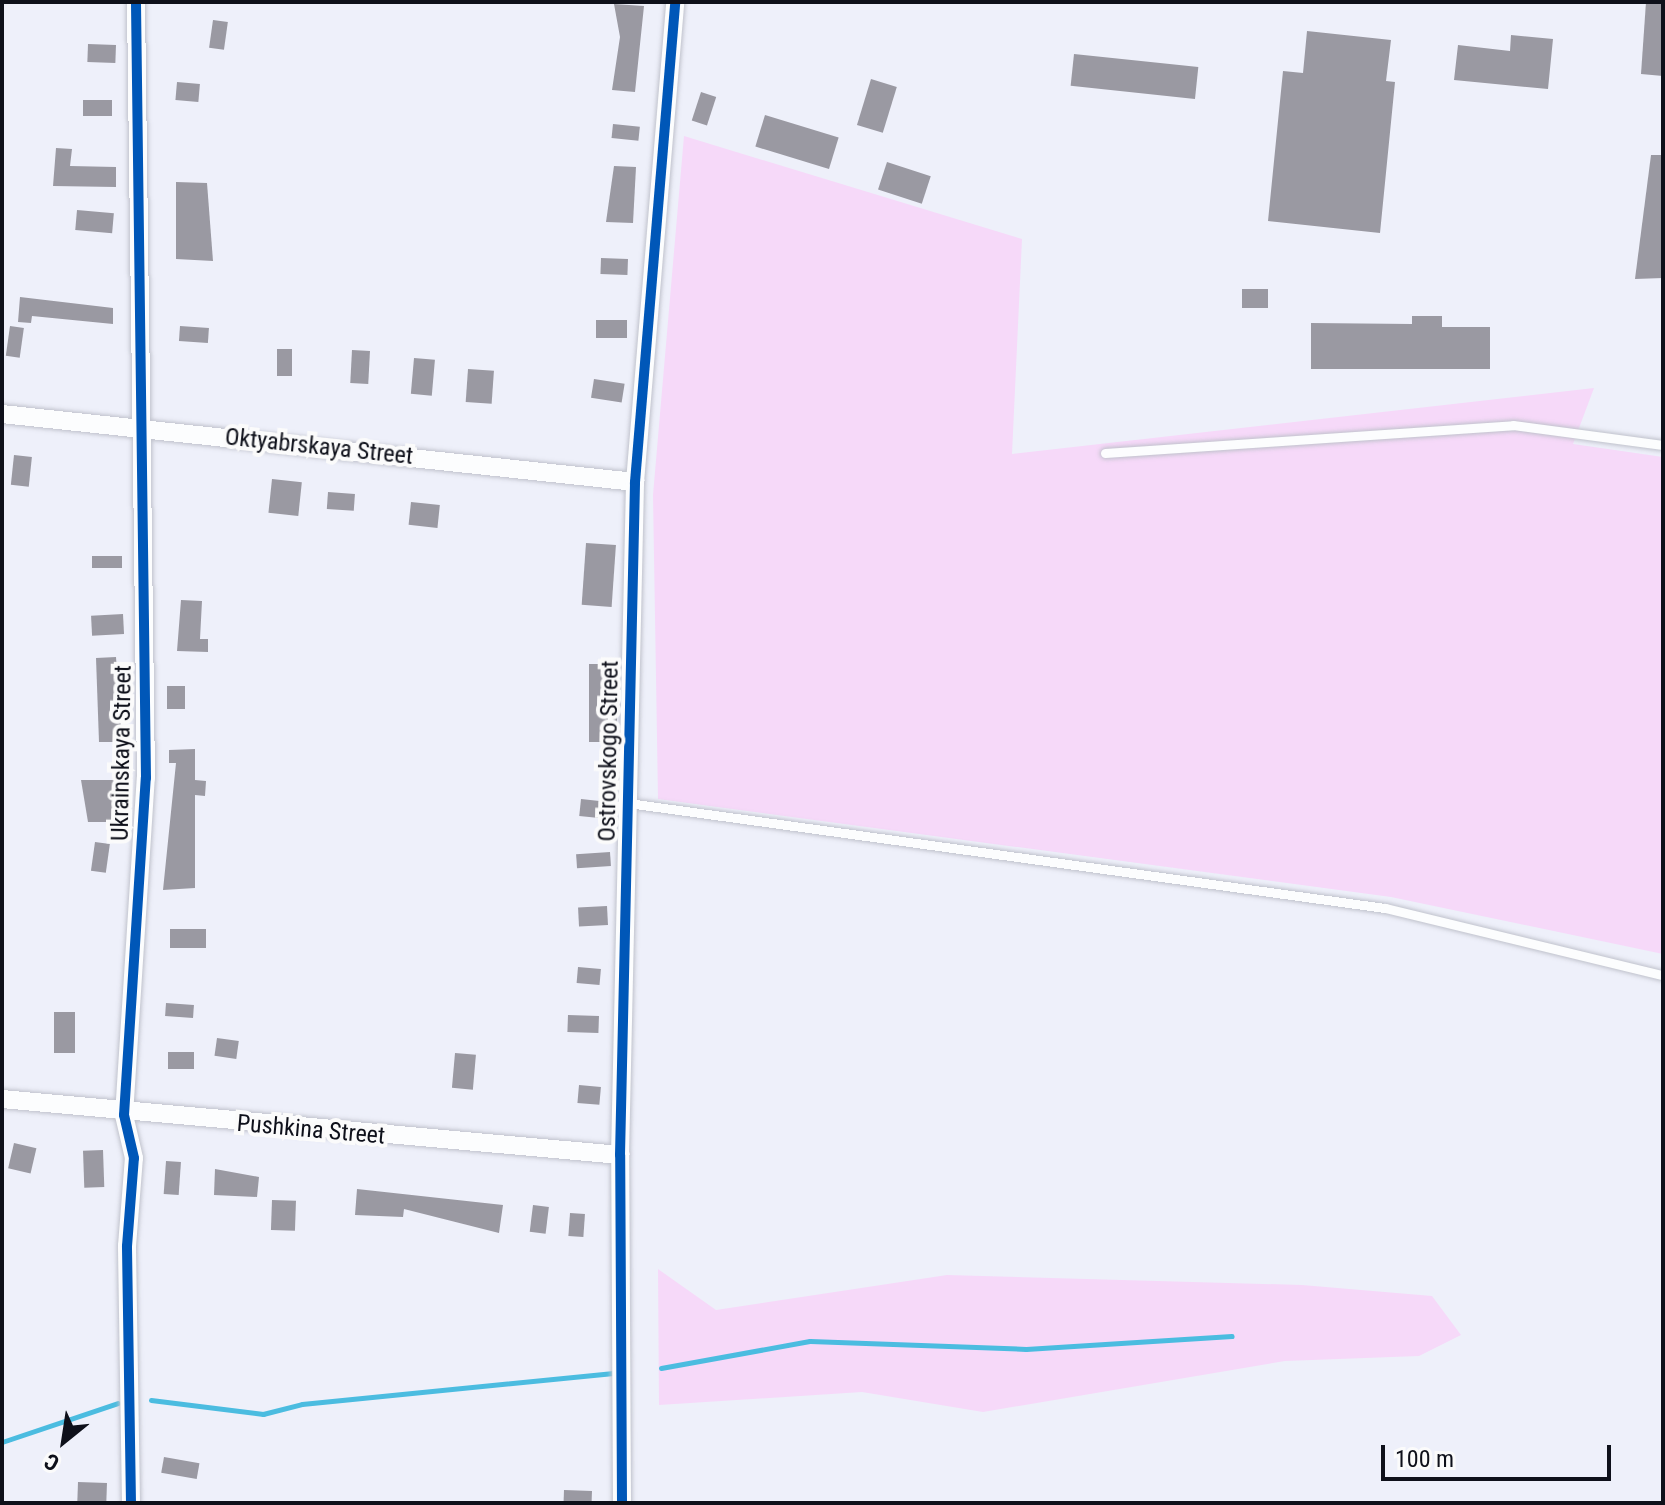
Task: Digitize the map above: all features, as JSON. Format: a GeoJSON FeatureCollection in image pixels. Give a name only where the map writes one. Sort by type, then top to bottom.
{"type":"FeatureCollection","features":[{"type":"Feature","properties":{"kind":"street","name":"Ukrainskaya Street"},"geometry":{"type":"LineString","coordinates":[[131,1503],[127,1246],[134,1158],[124,1115],[146,778],[137,426],[136,2]]}},
{"type":"Feature","properties":{"kind":"street","name":"Ostrovskogo Street"},"geometry":{"type":"LineString","coordinates":[[622,1503],[620,1155],[635,482],[675,2]]}},
{"type":"Feature","properties":{"kind":"street","name":"Oktyabrskaya Street"},"geometry":{"type":"LineString","coordinates":[[2,414],[137,426],[635,482]]}},
{"type":"Feature","properties":{"kind":"street","name":"Pushkina Street"},"geometry":{"type":"LineString","coordinates":[[2,1099],[124,1115],[620,1155]]}},
{"type":"Feature","properties":{"kind":"lane"},"geometry":{"type":"LineString","coordinates":[[1105,453],[1513,425],[1663,445]]}},
{"type":"Feature","properties":{"kind":"lane"},"geometry":{"type":"LineString","coordinates":[[628,803],[1385,908],[1663,975]]}},
{"type":"Feature","properties":{"kind":"shaded area"},"geometry":{"type":"Polygon","coordinates":[[[684,136],[1022,239],[1012,454],[1594,388],[1573,444],[1663,457],[1663,954],[1391,897],[658,799],[653,495],[684,136]]]}},
{"type":"Feature","properties":{"kind":"shaded area"},"geometry":{"type":"Polygon","coordinates":[[[658,1269],[716,1310],[947,1275],[1302,1285],[1432,1296],[1461,1335],[1419,1356],[1285,1361],[983,1412],[862,1392],[659,1405],[658,1269]]]}},
{"type":"Feature","properties":{"kind":"building"},"geometry":{"type":"Polygon","coordinates":[[[1646,2],[1663,2],[1663,76],[1641,74],[1646,2]]]}},
{"type":"Feature","properties":{"kind":"building"},"geometry":{"type":"Polygon","coordinates":[[[614,4],[644,6],[635,92],[612,90],[620,37],[614,4]]]}},
{"type":"Feature","properties":{"kind":"building"},"geometry":{"type":"Polygon","coordinates":[[[213,20],[228,22],[224,50],[209,48],[213,20]]]}},
{"type":"Feature","properties":{"kind":"building"},"geometry":{"type":"Polygon","coordinates":[[[1307,31],[1391,40],[1386,81],[1395,82],[1380,233],[1268,221],[1283,71],[1303,73],[1307,31]]]}},
{"type":"Feature","properties":{"kind":"building"},"geometry":{"type":"Polygon","coordinates":[[[1511,35],[1553,39],[1548,89],[1454,80],[1458,45],[1510,51],[1511,35]]]}},
{"type":"Feature","properties":{"kind":"building"},"geometry":{"type":"Polygon","coordinates":[[[88,44],[116,45],[115,63],[87,62],[88,44]]]}},
{"type":"Feature","properties":{"kind":"building"},"geometry":{"type":"Polygon","coordinates":[[[1074,54],[1198,67],[1195,99],[1071,86],[1074,54]]]}},
{"type":"Feature","properties":{"kind":"building"},"geometry":{"type":"Polygon","coordinates":[[[871,79],[897,87],[883,133],[857,125],[871,79]]]}},
{"type":"Feature","properties":{"kind":"building"},"geometry":{"type":"Polygon","coordinates":[[[177,82],[200,84],[198,102],[175,100],[177,82]]]}},
{"type":"Feature","properties":{"kind":"building"},"geometry":{"type":"Polygon","coordinates":[[[701,92],[716,97],[707,125],[692,121],[701,92]]]}},
{"type":"Feature","properties":{"kind":"building"},"geometry":{"type":"Polygon","coordinates":[[[83,100],[112,100],[112,116],[83,116],[83,100]]]}},
{"type":"Feature","properties":{"kind":"building"},"geometry":{"type":"Polygon","coordinates":[[[765,115],[839,138],[829,169],[755,147],[765,115]]]}},
{"type":"Feature","properties":{"kind":"building"},"geometry":{"type":"Polygon","coordinates":[[[613,124],[640,127],[638,141],[612,138],[613,124]]]}},
{"type":"Feature","properties":{"kind":"building"},"geometry":{"type":"Polygon","coordinates":[[[56,148],[72,149],[70,166],[116,167],[116,187],[53,186],[56,148]]]}},
{"type":"Feature","properties":{"kind":"building"},"geometry":{"type":"Polygon","coordinates":[[[1651,155],[1663,155],[1663,278],[1635,279],[1651,155]]]}},
{"type":"Feature","properties":{"kind":"building"},"geometry":{"type":"Polygon","coordinates":[[[887,162],[931,176],[922,204],[878,190],[887,162]]]}},
{"type":"Feature","properties":{"kind":"building"},"geometry":{"type":"Polygon","coordinates":[[[614,166],[636,167],[633,223],[606,222],[614,166]]]}},
{"type":"Feature","properties":{"kind":"building"},"geometry":{"type":"Polygon","coordinates":[[[176,182],[207,183],[213,261],[176,259],[176,182]]]}},
{"type":"Feature","properties":{"kind":"building"},"geometry":{"type":"Polygon","coordinates":[[[77,210],[114,213],[112,233],[75,230],[77,210]]]}},
{"type":"Feature","properties":{"kind":"building"},"geometry":{"type":"Polygon","coordinates":[[[601,258],[628,259],[627,275],[600,274],[601,258]]]}},
{"type":"Feature","properties":{"kind":"building"},"geometry":{"type":"Polygon","coordinates":[[[1242,289],[1268,289],[1268,308],[1242,308],[1242,289]]]}},
{"type":"Feature","properties":{"kind":"building"},"geometry":{"type":"Polygon","coordinates":[[[20,297],[113,308],[113,324],[32,316],[31,323],[18,322],[20,297]]]}},
{"type":"Feature","properties":{"kind":"building"},"geometry":{"type":"Polygon","coordinates":[[[1412,316],[1442,316],[1442,327],[1490,327],[1490,369],[1311,369],[1311,323],[1412,324],[1412,316]]]}},
{"type":"Feature","properties":{"kind":"building"},"geometry":{"type":"Polygon","coordinates":[[[596,320],[627,320],[627,338],[596,338],[596,320]]]}},
{"type":"Feature","properties":{"kind":"building"},"geometry":{"type":"Polygon","coordinates":[[[10,326],[24,328],[20,358],[6,356],[10,326]]]}},
{"type":"Feature","properties":{"kind":"building"},"geometry":{"type":"Polygon","coordinates":[[[180,326],[209,328],[208,343],[179,341],[180,326]]]}},
{"type":"Feature","properties":{"kind":"building"},"geometry":{"type":"Polygon","coordinates":[[[277,349],[292,349],[292,376],[277,376],[277,349]]]}},
{"type":"Feature","properties":{"kind":"building"},"geometry":{"type":"Polygon","coordinates":[[[352,350],[370,351],[368,384],[350,383],[352,350]]]}},
{"type":"Feature","properties":{"kind":"building"},"geometry":{"type":"Polygon","coordinates":[[[414,358],[435,360],[432,396],[411,394],[414,358]]]}},
{"type":"Feature","properties":{"kind":"building"},"geometry":{"type":"Polygon","coordinates":[[[468,369],[494,371],[492,404],[466,402],[468,369]]]}},
{"type":"Feature","properties":{"kind":"building"},"geometry":{"type":"Polygon","coordinates":[[[594,379],[625,384],[622,403],[591,398],[594,379]]]}},
{"type":"Feature","properties":{"kind":"building"},"geometry":{"type":"Polygon","coordinates":[[[14,455],[32,457],[29,487],[11,485],[14,455]]]}},
{"type":"Feature","properties":{"kind":"building"},"geometry":{"type":"Polygon","coordinates":[[[272,479],[302,482],[298,516],[268,513],[272,479]]]}},
{"type":"Feature","properties":{"kind":"building"},"geometry":{"type":"Polygon","coordinates":[[[328,492],[355,494],[354,511],[327,509],[328,492]]]}},
{"type":"Feature","properties":{"kind":"building"},"geometry":{"type":"Polygon","coordinates":[[[411,502],[440,505],[437,528],[409,525],[411,502]]]}},
{"type":"Feature","properties":{"kind":"building"},"geometry":{"type":"Polygon","coordinates":[[[586,543],[616,545],[612,607],[582,605],[586,543]]]}},
{"type":"Feature","properties":{"kind":"building"},"geometry":{"type":"Polygon","coordinates":[[[92,556],[122,556],[122,568],[92,568],[92,556]]]}},
{"type":"Feature","properties":{"kind":"building"},"geometry":{"type":"Polygon","coordinates":[[[181,600],[202,601],[200,639],[208,639],[208,652],[177,651],[181,600]]]}},
{"type":"Feature","properties":{"kind":"building"},"geometry":{"type":"Polygon","coordinates":[[[123,614],[124,634],[92,636],[91,616],[123,614]]]}},
{"type":"Feature","properties":{"kind":"building"},"geometry":{"type":"Polygon","coordinates":[[[116,657],[122,742],[99,742],[96,658],[116,657]]]}},
{"type":"Feature","properties":{"kind":"building"},"geometry":{"type":"Polygon","coordinates":[[[589,664],[617,664],[617,742],[589,742],[589,664]]]}},
{"type":"Feature","properties":{"kind":"building"},"geometry":{"type":"Polygon","coordinates":[[[167,686],[185,686],[185,709],[167,709],[167,686]]]}},
{"type":"Feature","properties":{"kind":"building"},"geometry":{"type":"Polygon","coordinates":[[[195,749],[195,780],[206,781],[205,796],[195,795],[195,888],[163,890],[176,763],[169,763],[169,750],[195,749]]]}},
{"type":"Feature","properties":{"kind":"building"},"geometry":{"type":"Polygon","coordinates":[[[81,780],[121,780],[118,822],[88,822],[81,780]]]}},
{"type":"Feature","properties":{"kind":"building"},"geometry":{"type":"Polygon","coordinates":[[[581,799],[611,802],[609,819],[579,816],[581,799]]]}},
{"type":"Feature","properties":{"kind":"building"},"geometry":{"type":"Polygon","coordinates":[[[95,842],[110,844],[106,873],[91,871],[95,842]]]}},
{"type":"Feature","properties":{"kind":"building"},"geometry":{"type":"Polygon","coordinates":[[[610,852],[611,866],[577,868],[576,854],[610,852]]]}},
{"type":"Feature","properties":{"kind":"building"},"geometry":{"type":"Polygon","coordinates":[[[607,906],[608,925],[579,926],[578,908],[607,906]]]}},
{"type":"Feature","properties":{"kind":"building"},"geometry":{"type":"Polygon","coordinates":[[[170,929],[206,929],[206,948],[170,948],[170,929]]]}},
{"type":"Feature","properties":{"kind":"building"},"geometry":{"type":"Polygon","coordinates":[[[578,967],[601,969],[600,985],[577,983],[578,967]]]}},
{"type":"Feature","properties":{"kind":"building"},"geometry":{"type":"Polygon","coordinates":[[[166,1003],[194,1005],[193,1018],[165,1016],[166,1003]]]}},
{"type":"Feature","properties":{"kind":"building"},"geometry":{"type":"Polygon","coordinates":[[[54,1012],[75,1012],[75,1053],[54,1053],[54,1012]]]}},
{"type":"Feature","properties":{"kind":"building"},"geometry":{"type":"Polygon","coordinates":[[[568,1015],[599,1016],[598,1033],[567,1032],[568,1015]]]}},
{"type":"Feature","properties":{"kind":"building"},"geometry":{"type":"Polygon","coordinates":[[[217,1038],[239,1041],[236,1059],[214,1056],[217,1038]]]}},
{"type":"Feature","properties":{"kind":"building"},"geometry":{"type":"Polygon","coordinates":[[[168,1052],[194,1052],[194,1069],[168,1069],[168,1052]]]}},
{"type":"Feature","properties":{"kind":"building"},"geometry":{"type":"Polygon","coordinates":[[[455,1053],[476,1055],[473,1090],[452,1088],[455,1053]]]}},
{"type":"Feature","properties":{"kind":"building"},"geometry":{"type":"Polygon","coordinates":[[[579,1085],[601,1087],[599,1105],[577,1103],[579,1085]]]}},
{"type":"Feature","properties":{"kind":"building"},"geometry":{"type":"Polygon","coordinates":[[[14,1143],[36,1148],[31,1174],[8,1168],[14,1143]]]}},
{"type":"Feature","properties":{"kind":"building"},"geometry":{"type":"Polygon","coordinates":[[[103,1150],[104,1187],[84,1188],[83,1151],[103,1150]]]}},
{"type":"Feature","properties":{"kind":"building"},"geometry":{"type":"Polygon","coordinates":[[[166,1161],[181,1162],[179,1195],[164,1194],[166,1161]]]}},
{"type":"Feature","properties":{"kind":"building"},"geometry":{"type":"Polygon","coordinates":[[[215,1169],[259,1177],[257,1197],[214,1195],[215,1169]]]}},
{"type":"Feature","properties":{"kind":"building"},"geometry":{"type":"Polygon","coordinates":[[[357,1189],[503,1205],[499,1233],[404,1209],[403,1217],[355,1215],[357,1189]]]}},
{"type":"Feature","properties":{"kind":"building"},"geometry":{"type":"Polygon","coordinates":[[[272,1200],[296,1201],[295,1231],[271,1230],[272,1200]]]}},
{"type":"Feature","properties":{"kind":"building"},"geometry":{"type":"Polygon","coordinates":[[[533,1205],[549,1207],[546,1234],[530,1232],[533,1205]]]}},
{"type":"Feature","properties":{"kind":"building"},"geometry":{"type":"Polygon","coordinates":[[[570,1213],[585,1214],[583,1237],[568,1236],[570,1213]]]}},
{"type":"Feature","properties":{"kind":"building"},"geometry":{"type":"Polygon","coordinates":[[[164,1457],[199,1463],[197,1479],[161,1473],[164,1457]]]}},
{"type":"Feature","properties":{"kind":"building"},"geometry":{"type":"Polygon","coordinates":[[[78,1482],[107,1483],[106,1503],[77,1503],[78,1482]]]}},
{"type":"Feature","properties":{"kind":"building"},"geometry":{"type":"Polygon","coordinates":[[[564,1490],[592,1491],[592,1503],[564,1503],[564,1490]]]}},
{"type":"Feature","properties":{"kind":"waterway"},"geometry":{"type":"LineString","coordinates":[[661,1368],[810,1341],[1026,1349],[1232,1336]]}},
{"type":"Feature","properties":{"kind":"waterway"},"geometry":{"type":"LineString","coordinates":[[151,1400],[263,1414],[302,1404],[613,1373]]}},
{"type":"Feature","properties":{"kind":"waterway"},"geometry":{"type":"LineString","coordinates":[[2,1442],[118,1403]]}},
{"type":"Feature","properties":{"kind":"cycle path"},"geometry":{"type":"LineString","coordinates":[[131,1503],[127,1246],[134,1158],[124,1115],[146,778],[136,2]]}},
{"type":"Feature","properties":{"kind":"cycle path"},"geometry":{"type":"LineString","coordinates":[[622,1503],[620,1155],[635,482],[675,2]]}}]}
